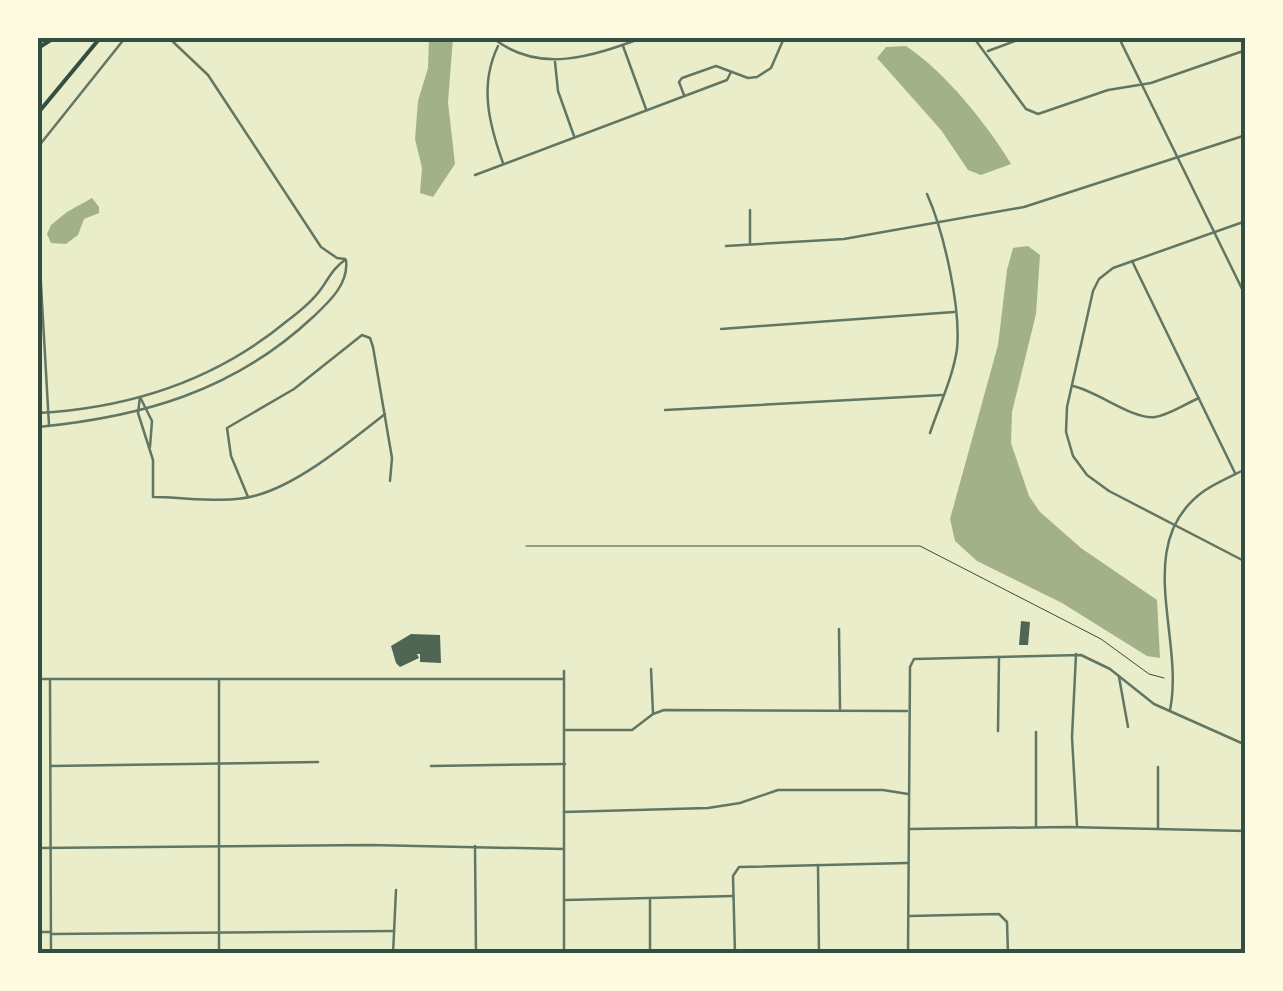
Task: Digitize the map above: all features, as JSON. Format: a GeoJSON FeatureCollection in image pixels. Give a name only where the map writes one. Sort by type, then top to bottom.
{"type":"FeatureCollection","features":[{"type":"Feature","properties":{"kind":"main road"},"geometry":{"type":"LineString","coordinates":[[38,47],[53,38]]}},
{"type":"Feature","properties":{"kind":"main road"},"geometry":{"type":"LineString","coordinates":[[38,114],[100,38]]}},
{"type":"Feature","properties":{"kind":"street"},"geometry":{"type":"LineString","coordinates":[[38,147],[125,38]]}},
{"type":"Feature","properties":{"kind":"street"},"geometry":{"type":"LineString","coordinates":[[169,38],[208,75],[321,247],[346,260]]}},
{"type":"Feature","properties":{"kind":"street"},"geometry":{"type":"LineString","coordinates":[[493,38],[544,60],[589,56],[642,38]]}},
{"type":"Feature","properties":{"kind":"street"},"geometry":{"type":"LineString","coordinates":[[684,96],[679,82],[682,78],[716,66],[748,78],[764,74],[771,68],[784,38]]}},
{"type":"Feature","properties":{"kind":"street"},"geometry":{"type":"LineString","coordinates":[[974,38],[1026,110],[1038,114],[1108,90],[1142,86],[1246,50]]}},
{"type":"Feature","properties":{"kind":"street"},"geometry":{"type":"LineString","coordinates":[[987,52],[1023,38]]}},
{"type":"Feature","properties":{"kind":"street"},"geometry":{"type":"LineString","coordinates":[[1119,38],[1246,297]]}},
{"type":"Feature","properties":{"kind":"street"},"geometry":{"type":"LineString","coordinates":[[500,43],[492,57],[486,102],[488,120],[504,164]]}},
{"type":"Feature","properties":{"kind":"street"},"geometry":{"type":"LineString","coordinates":[[623,44],[646,110]]}},
{"type":"Feature","properties":{"kind":"street"},"geometry":{"type":"LineString","coordinates":[[555,60],[558,91],[574,138]]}},
{"type":"Feature","properties":{"kind":"street"},"geometry":{"type":"LineString","coordinates":[[475,175],[728,80],[732,72]]}},
{"type":"Feature","properties":{"kind":"street"},"geometry":{"type":"LineString","coordinates":[[726,246],[844,240],[1024,207],[1246,135]]}},
{"type":"Feature","properties":{"kind":"street"},"geometry":{"type":"LineString","coordinates":[[928,194],[939,221],[956,312],[956,350],[930,433]]}},
{"type":"Feature","properties":{"kind":"street"},"geometry":{"type":"LineString","coordinates":[[750,210],[750,244]]}},
{"type":"Feature","properties":{"kind":"street"},"geometry":{"type":"LineString","coordinates":[[1246,221],[1106,272],[1094,287],[1071,386],[1066,432],[1078,465],[1109,492],[1246,562]]}},
{"type":"Feature","properties":{"kind":"street"},"geometry":{"type":"LineString","coordinates":[[38,232],[50,426]]}},
{"type":"Feature","properties":{"kind":"street"},"geometry":{"type":"LineString","coordinates":[[38,412],[96,407],[194,378],[258,343],[312,300],[335,267],[346,260]]}},
{"type":"Feature","properties":{"kind":"street"},"geometry":{"type":"LineString","coordinates":[[38,427],[138,413],[217,383],[283,343],[336,293],[347,270],[346,260]]}},
{"type":"Feature","properties":{"kind":"street"},"geometry":{"type":"LineString","coordinates":[[1132,261],[1236,474]]}},
{"type":"Feature","properties":{"kind":"street"},"geometry":{"type":"LineString","coordinates":[[721,329],[956,312]]}},
{"type":"Feature","properties":{"kind":"street"},"geometry":{"type":"LineString","coordinates":[[248,497],[231,456],[228,428],[294,389],[366,334],[374,347],[385,414],[393,463],[390,481]]}},
{"type":"Feature","properties":{"kind":"street"},"geometry":{"type":"LineString","coordinates":[[1071,386],[1146,417],[1162,415],[1199,398]]}},
{"type":"Feature","properties":{"kind":"street"},"geometry":{"type":"LineString","coordinates":[[665,410],[942,395]]}},
{"type":"Feature","properties":{"kind":"street"},"geometry":{"type":"LineString","coordinates":[[140,397],[149,410],[153,431],[153,497],[260,494],[310,468],[385,414]]}},
{"type":"Feature","properties":{"kind":"street"},"geometry":{"type":"LineString","coordinates":[[140,397],[138,413],[150,447]]}},
{"type":"Feature","properties":{"kind":"street"},"geometry":{"type":"LineString","coordinates":[[1170,712],[1172,680],[1165,556],[1174,525],[1194,499],[1246,469]]}},
{"type":"Feature","properties":{"kind":"street"},"geometry":{"type":"LineString","coordinates":[[839,629],[840,710]]}},
{"type":"Feature","properties":{"kind":"street"},"geometry":{"type":"LineString","coordinates":[[1076,654],[1072,737],[1077,828]]}},
{"type":"Feature","properties":{"kind":"street"},"geometry":{"type":"LineString","coordinates":[[908,954],[909,710],[910,667],[914,659],[1076,654],[1098,662],[1170,712],[1246,746]]}},
{"type":"Feature","properties":{"kind":"street"},"geometry":{"type":"LineString","coordinates":[[998,731],[999,656]]}},
{"type":"Feature","properties":{"kind":"street"},"geometry":{"type":"LineString","coordinates":[[651,669],[653,714]]}},
{"type":"Feature","properties":{"kind":"street"},"geometry":{"type":"LineString","coordinates":[[564,671],[564,954]]}},
{"type":"Feature","properties":{"kind":"street"},"geometry":{"type":"LineString","coordinates":[[1119,676],[1128,728]]}},
{"type":"Feature","properties":{"kind":"street"},"geometry":{"type":"LineString","coordinates":[[38,679],[564,678]]}},
{"type":"Feature","properties":{"kind":"street"},"geometry":{"type":"LineString","coordinates":[[50,679],[51,954]]}},
{"type":"Feature","properties":{"kind":"street"},"geometry":{"type":"LineString","coordinates":[[219,954],[221,679]]}},
{"type":"Feature","properties":{"kind":"street"},"geometry":{"type":"LineString","coordinates":[[564,730],[627,730],[664,710],[909,710]]}},
{"type":"Feature","properties":{"kind":"street"},"geometry":{"type":"LineString","coordinates":[[1036,732],[1036,828]]}},
{"type":"Feature","properties":{"kind":"street"},"geometry":{"type":"LineString","coordinates":[[49,766],[318,762]]}},
{"type":"Feature","properties":{"kind":"street"},"geometry":{"type":"LineString","coordinates":[[431,766],[565,764]]}},
{"type":"Feature","properties":{"kind":"street"},"geometry":{"type":"LineString","coordinates":[[1158,767],[1158,829]]}},
{"type":"Feature","properties":{"kind":"street"},"geometry":{"type":"LineString","coordinates":[[564,812],[708,808],[778,790],[884,790],[908,794]]}},
{"type":"Feature","properties":{"kind":"street"},"geometry":{"type":"LineString","coordinates":[[908,829],[1245,831]]}},
{"type":"Feature","properties":{"kind":"street"},"geometry":{"type":"LineString","coordinates":[[476,846],[476,954]]}},
{"type":"Feature","properties":{"kind":"street"},"geometry":{"type":"LineString","coordinates":[[38,848],[564,849]]}},
{"type":"Feature","properties":{"kind":"street"},"geometry":{"type":"LineString","coordinates":[[734,954],[735,869],[908,863]]}},
{"type":"Feature","properties":{"kind":"street"},"geometry":{"type":"LineString","coordinates":[[818,865],[819,954]]}},
{"type":"Feature","properties":{"kind":"street"},"geometry":{"type":"LineString","coordinates":[[393,954],[396,890]]}},
{"type":"Feature","properties":{"kind":"street"},"geometry":{"type":"LineString","coordinates":[[564,900],[734,896]]}},
{"type":"Feature","properties":{"kind":"street"},"geometry":{"type":"LineString","coordinates":[[650,900],[650,954]]}},
{"type":"Feature","properties":{"kind":"street"},"geometry":{"type":"LineString","coordinates":[[907,916],[999,914],[1007,922],[1008,954]]}},
{"type":"Feature","properties":{"kind":"street"},"geometry":{"type":"LineString","coordinates":[[38,932],[394,932]]}},
{"type":"Feature","properties":{"kind":"path"},"geometry":{"type":"LineString","coordinates":[[526,546],[920,546],[1101,639],[1148,674],[1172,680]]}},
{"type":"Feature","properties":{"kind":"shaded area"},"geometry":{"type":"Polygon","coordinates":[[[429,38],[453,38],[448,102],[455,164],[433,197],[420,193],[422,168],[415,139],[418,101],[428,68],[429,38]]]}},
{"type":"Feature","properties":{"kind":"shaded area"},"geometry":{"type":"Polygon","coordinates":[[[906,46],[964,100],[1011,164],[981,175],[968,170],[941,130],[877,58],[886,47],[906,46]]]}},
{"type":"Feature","properties":{"kind":"shaded area"},"geometry":{"type":"Polygon","coordinates":[[[92,198],[99,213],[84,219],[78,235],[66,244],[51,243],[47,234],[51,225],[92,198]]]}},
{"type":"Feature","properties":{"kind":"shaded area"},"geometry":{"type":"Polygon","coordinates":[[[1028,246],[1040,255],[1036,314],[1012,412],[1011,443],[1029,496],[1040,512],[1081,548],[1157,600],[1160,658],[1147,656],[1062,603],[977,561],[955,541],[950,519],[998,345],[1007,270],[1013,248],[1028,246]]]}},
{"type":"Feature","properties":{"kind":"building"},"geometry":{"type":"Polygon","coordinates":[[[1021,621],[1030,622],[1028,645],[1019,645],[1021,621]]]}},
{"type":"Feature","properties":{"kind":"building"},"geometry":{"type":"Polygon","coordinates":[[[411,634],[440,635],[441,663],[420,662],[420,654],[417,654],[419,658],[400,667],[391,646],[411,634]]]}}]}
